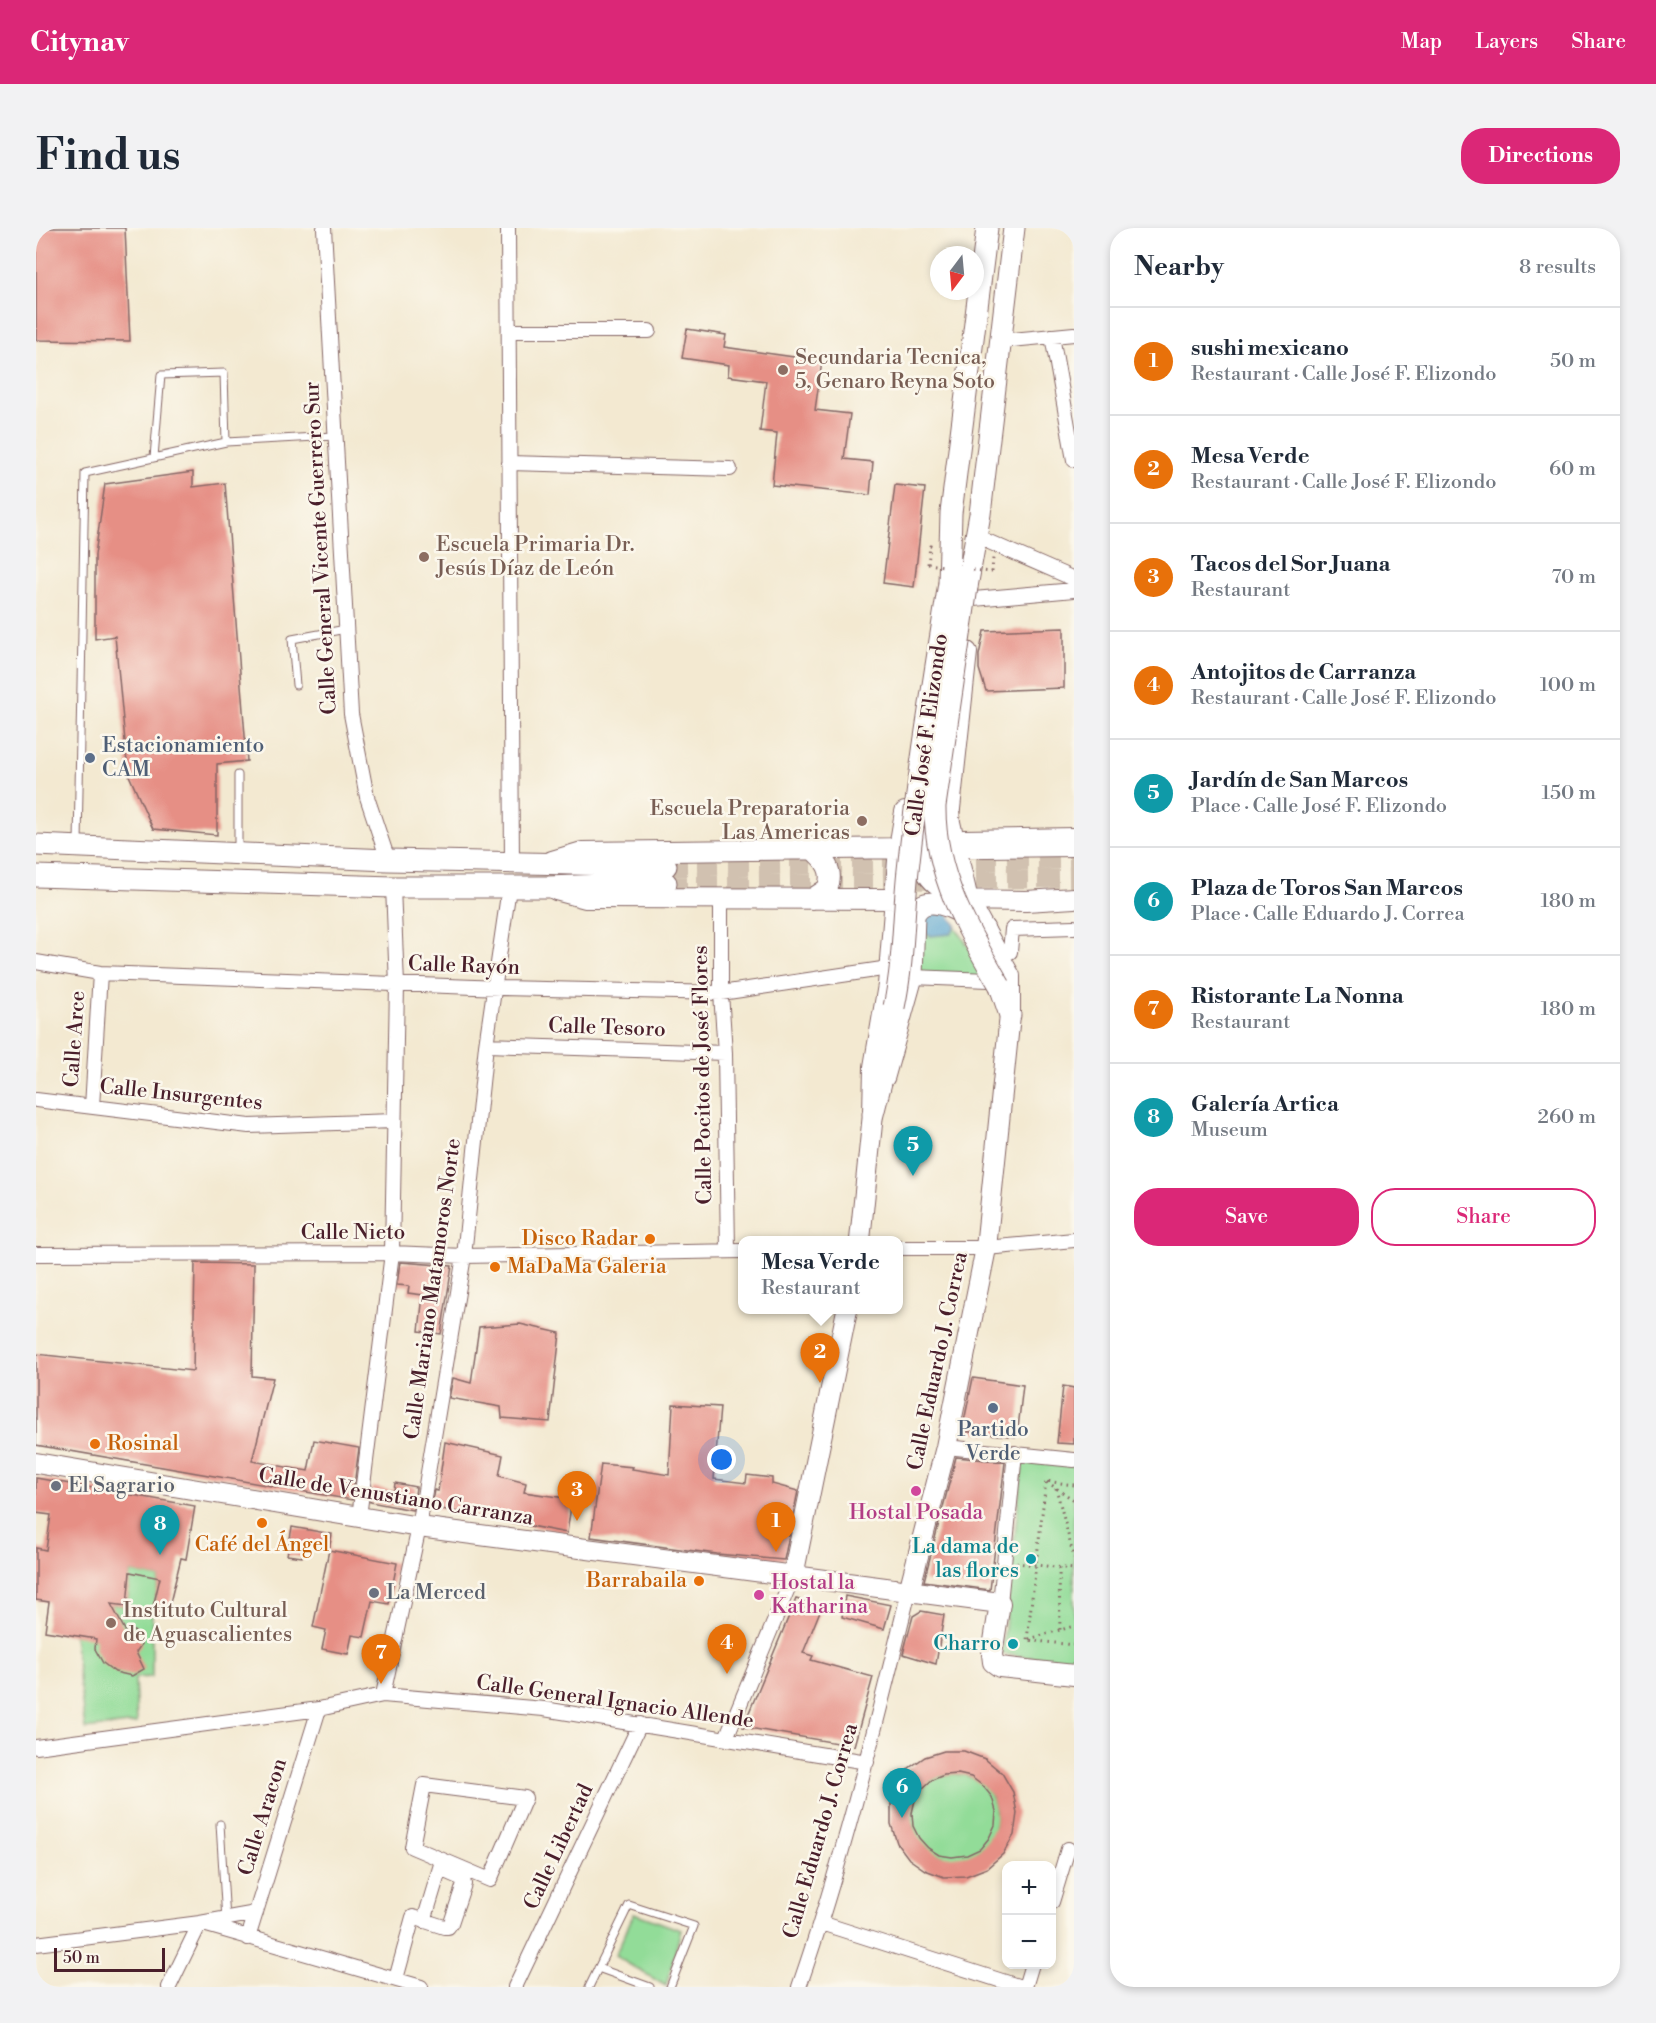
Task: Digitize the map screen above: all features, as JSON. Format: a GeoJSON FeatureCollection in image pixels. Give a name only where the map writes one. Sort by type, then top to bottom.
{"type":"FeatureCollection","features":[{"type":"Feature","properties":{"kind":"main road","name":"Calle José F. Elizondo"},"geometry":{"type":"LineString","coordinates":[[987,228],[951,513],[963,590],[935,806],[936,834],[943,868],[957,906],[1010,1015]]}},
{"type":"Feature","properties":{"kind":"main road","name":"Calle José F. Elizondo"},"geometry":{"type":"LineString","coordinates":[[873,1114],[884,1077],[900,979],[908,872],[924,744],[980,514],[1014,228]]}},
{"type":"Feature","properties":{"kind":"main road"},"geometry":{"type":"LineString","coordinates":[[36,845],[388,860],[544,863],[666,874],[547,887],[509,888],[36,876]]}},
{"type":"Feature","properties":{"kind":"main road"},"geometry":{"type":"LineString","coordinates":[[884,1077],[912,977],[914,915],[917,908],[923,904],[950,907],[984,929]]}},
{"type":"Feature","properties":{"kind":"street","name":"Calle General Vicente Guerrero Sur"},"geometry":{"type":"LineString","coordinates":[[324,228],[351,714],[367,797],[388,860]]}},
{"type":"Feature","properties":{"kind":"street"},"geometry":{"type":"LineString","coordinates":[[508,228],[512,863]]}},
{"type":"Feature","properties":{"kind":"street"},"geometry":{"type":"LineString","coordinates":[[509,331],[649,331]]}},
{"type":"Feature","properties":{"kind":"street"},"geometry":{"type":"LineString","coordinates":[[1002,341],[1074,334]]}},
{"type":"Feature","properties":{"kind":"street"},"geometry":{"type":"LineString","coordinates":[[1052,336],[1074,460]]}},
{"type":"Feature","properties":{"kind":"street"},"geometry":{"type":"LineString","coordinates":[[509,463],[730,469]]}},
{"type":"Feature","properties":{"kind":"street"},"geometry":{"type":"LineString","coordinates":[[873,1114],[874,1067],[889,968],[899,848],[951,513]]}},
{"type":"Feature","properties":{"kind":"street"},"geometry":{"type":"LineString","coordinates":[[980,514],[984,547],[963,590],[1074,591]]}},
{"type":"Feature","properties":{"kind":"street"},"geometry":{"type":"LineString","coordinates":[[984,547],[1074,579]]}},
{"type":"Feature","properties":{"kind":"street","name":"Calle Eduardo J. Correa"},"geometry":{"type":"LineString","coordinates":[[800,1987],[821,1923],[867,1762],[946,1447],[986,1248],[1010,1015],[1010,976],[968,900],[961,844],[949,818],[963,590]]}},
{"type":"Feature","properties":{"kind":"street"},"geometry":{"type":"LineString","coordinates":[[910,775],[920,811],[923,865],[929,879],[949,892],[968,900]]}},
{"type":"Feature","properties":{"kind":"street"},"geometry":{"type":"LineString","coordinates":[[544,863],[582,852],[899,848],[1074,835]]}},
{"type":"Feature","properties":{"kind":"street"},"geometry":{"type":"LineString","coordinates":[[895,899],[922,886],[961,844],[1074,846]]}},
{"type":"Feature","properties":{"kind":"street"},"geometry":{"type":"LineString","coordinates":[[811,848],[825,860],[831,874],[827,889],[812,899]]}},
{"type":"Feature","properties":{"kind":"street"},"geometry":{"type":"LineString","coordinates":[[359,1517],[392,1253],[397,985],[393,886]]}},
{"type":"Feature","properties":{"kind":"street"},"geometry":{"type":"LineString","coordinates":[[547,887],[586,898],[997,900],[1074,906]]}},
{"type":"Feature","properties":{"kind":"street","name":"Calle Mariano Matamoros Norte"},"geometry":{"type":"LineString","coordinates":[[383,1695],[418,1527],[464,1256],[486,1045],[509,888]]}},
{"type":"Feature","properties":{"kind":"street","name":"Calle Pocitos de José Flores"},"geometry":{"type":"LineString","coordinates":[[721,897],[721,993],[735,1251]]}},
{"type":"Feature","properties":{"kind":"street"},"geometry":{"type":"LineString","coordinates":[[1026,901],[1074,898]]}},
{"type":"Feature","properties":{"kind":"street"},"geometry":{"type":"LineString","coordinates":[[984,929],[984,915],[988,907],[997,900]]}},
{"type":"Feature","properties":{"kind":"street"},"geometry":{"type":"LineString","coordinates":[[1010,952],[1012,929],[1074,927]]}},
{"type":"Feature","properties":{"kind":"street","name":"Calle Rayón"},"geometry":{"type":"LineString","coordinates":[[36,962],[100,973],[397,985],[721,993],[889,968]]}},
{"type":"Feature","properties":{"kind":"street","name":"Calle Arce"},"geometry":{"type":"LineString","coordinates":[[92,1107],[100,973]]}},
{"type":"Feature","properties":{"kind":"street"},"geometry":{"type":"LineString","coordinates":[[912,977],[994,983]]}},
{"type":"Feature","properties":{"kind":"street","name":"Calle Tesoro"},"geometry":{"type":"LineString","coordinates":[[486,1045],[725,1053]]}},
{"type":"Feature","properties":{"kind":"street","name":"Calle Insurgentes"},"geometry":{"type":"LineString","coordinates":[[36,1100],[249,1126],[394,1121]]}},
{"type":"Feature","properties":{"kind":"street","name":"Calle José F. Elizondo"},"geometry":{"type":"LineString","coordinates":[[860,1236],[873,1114]]}},
{"type":"Feature","properties":{"kind":"street"},"geometry":{"type":"LineString","coordinates":[[903,1248],[986,1248],[1074,1240]]}},
{"type":"Feature","properties":{"kind":"street","name":"Calle Nieto"},"geometry":{"type":"LineString","coordinates":[[36,1254],[392,1253],[464,1256],[735,1251]]}},
{"type":"Feature","properties":{"kind":"street"},"geometry":{"type":"LineString","coordinates":[[726,1738],[793,1576],[846,1314]]}},
{"type":"Feature","properties":{"kind":"street"},"geometry":{"type":"LineString","coordinates":[[946,1447],[1074,1460]]}},
{"type":"Feature","properties":{"kind":"street"},"geometry":{"type":"LineString","coordinates":[[1015,1453],[1000,1603],[992,1654],[993,1662],[1000,1667],[1074,1675]]}},
{"type":"Feature","properties":{"kind":"street","name":"Calle de Venustiano Carranza"},"geometry":{"type":"LineString","coordinates":[[36,1463],[418,1527],[1000,1603]]}},
{"type":"Feature","properties":{"kind":"street","name":"Calle General Ignacio Allende"},"geometry":{"type":"LineString","coordinates":[[36,1747],[319,1709],[383,1695],[544,1709],[867,1762]]}},
{"type":"Feature","properties":{"kind":"street","name":"Calle Aracon"},"geometry":{"type":"LineString","coordinates":[[248,1938],[319,1709]]}},
{"type":"Feature","properties":{"kind":"street","name":"Calle Libertad"},"geometry":{"type":"LineString","coordinates":[[515,1987],[640,1724]]}},
{"type":"Feature","properties":{"kind":"street"},"geometry":{"type":"LineString","coordinates":[[396,1978],[413,1917],[448,1927],[464,1884],[463,1879],[459,1876],[412,1848],[424,1785],[525,1798],[490,1880],[441,1865]]}},
{"type":"Feature","properties":{"kind":"street"},"geometry":{"type":"LineString","coordinates":[[1056,1889],[1068,1850]]}},
{"type":"Feature","properties":{"kind":"street"},"geometry":{"type":"LineString","coordinates":[[424,1921],[441,1865]]}},
{"type":"Feature","properties":{"kind":"street"},"geometry":{"type":"LineString","coordinates":[[36,1944],[200,1923],[226,1924],[256,1913]]}},
{"type":"Feature","properties":{"kind":"street"},"geometry":{"type":"LineString","coordinates":[[169,1987],[200,1923]]}},
{"type":"Feature","properties":{"kind":"street"},"geometry":{"type":"LineString","coordinates":[[821,1923],[1023,1987],[1030,1969]]}},
{"type":"Feature","properties":{"kind":"street"},"geometry":{"type":"LineString","coordinates":[[226,1924],[248,1938],[396,1978],[421,1987]]}},
{"type":"Feature","properties":{"kind":"lane"},"geometry":{"type":"LineString","coordinates":[[154,457],[161,375],[224,373],[226,442]]}},
{"type":"Feature","properties":{"kind":"lane"},"geometry":{"type":"LineString","coordinates":[[78,846],[84,473],[226,442],[335,436]]}},
{"type":"Feature","properties":{"kind":"lane"},"geometry":{"type":"LineString","coordinates":[[296,686],[292,639],[346,629]]}},
{"type":"Feature","properties":{"kind":"lane"},"geometry":{"type":"LineString","coordinates":[[238,775],[238,854]]}},
{"type":"Feature","properties":{"kind":"lane"},"geometry":{"type":"LineString","coordinates":[[220,1824],[226,1924]]}},
{"type":"Feature","properties":{"kind":"lane"},"geometry":{"type":"LineString","coordinates":[[589,1987],[629,1905],[694,1926],[670,1987]]}},
{"type":"Feature","properties":{"kind":"lane"},"geometry":{"type":"LineString","coordinates":[[598,1968],[650,1987]]}},
{"type":"Feature","properties":{"kind":"path"},"geometry":{"type":"LineString","coordinates":[[984,547],[993,556],[992,572]]}},
{"type":"Feature","properties":{"kind":"path"},"geometry":{"type":"LineString","coordinates":[[1046,1482],[1074,1485]]}},
{"type":"Feature","properties":{"kind":"path"},"geometry":{"type":"LineString","coordinates":[[1046,1482],[1074,1500]]}},
{"type":"Feature","properties":{"kind":"path"},"geometry":{"type":"LineString","coordinates":[[1027,1640],[1046,1482]]}},
{"type":"Feature","properties":{"kind":"path"},"geometry":{"type":"LineString","coordinates":[[1056,1488],[1074,1558]]}},
{"type":"Feature","properties":{"kind":"path"},"geometry":{"type":"LineString","coordinates":[[1004,1561],[1074,1569]]}},
{"type":"Feature","properties":{"kind":"path"},"geometry":{"type":"LineString","coordinates":[[1059,1568],[1060,1630]]}},
{"type":"Feature","properties":{"kind":"path"},"geometry":{"type":"LineString","coordinates":[[1027,1640],[1074,1626]]}},
{"type":"Feature","properties":{"kind":"path"},"geometry":{"type":"LineString","coordinates":[[1027,1640],[1074,1645]]}},
{"type":"Feature","properties":{"kind":"green space"},"geometry":{"type":"Polygon","coordinates":[[[943,908],[994,985],[915,982],[917,931],[943,908]]]}},
{"type":"Feature","properties":{"kind":"green space"},"geometry":{"type":"Polygon","coordinates":[[[1023,1460],[1074,1466],[1074,1662],[1002,1654],[1023,1460]]]}},
{"type":"Feature","properties":{"kind":"green space"},"geometry":{"type":"Polygon","coordinates":[[[130,1572],[160,1578],[152,1611],[152,1677],[135,1678],[137,1723],[85,1729],[74,1635],[102,1603],[127,1606],[130,1572]]]}},
{"type":"Feature","properties":{"kind":"green space"},"geometry":{"type":"Polygon","coordinates":[[[954,1774],[977,1781],[989,1793],[996,1816],[989,1839],[977,1851],[954,1858],[931,1851],[919,1839],[912,1816],[919,1793],[931,1781],[954,1774]]]}},
{"type":"Feature","properties":{"kind":"green space"},"geometry":{"type":"Polygon","coordinates":[[[634,1913],[681,1930],[666,1986],[615,1956],[634,1913]]]}},
{"type":"Feature","properties":{"kind":"water"},"geometry":{"type":"Polygon","coordinates":[[[927,912],[946,912],[956,925],[951,934],[930,936],[923,932],[922,916],[927,912]]]}},
{"type":"Feature","properties":{"kind":"building"},"geometry":{"type":"Polygon","coordinates":[[[36,228],[125,228],[130,341],[36,340],[36,228]]]}},
{"type":"Feature","properties":{"kind":"building"},"geometry":{"type":"Polygon","coordinates":[[[687,329],[726,335],[724,347],[822,361],[815,410],[850,414],[844,459],[873,462],[870,495],[772,485],[777,433],[760,431],[766,381],[728,376],[729,365],[682,358],[687,329]]]}},
{"type":"Feature","properties":{"kind":"building"},"geometry":{"type":"Polygon","coordinates":[[[193,472],[193,487],[225,483],[247,761],[217,764],[217,835],[153,829],[128,773],[115,636],[95,639],[95,555],[105,484],[193,472]]]}},
{"type":"Feature","properties":{"kind":"building"},"geometry":{"type":"Polygon","coordinates":[[[895,485],[925,488],[914,587],[883,583],[895,485]]]}},
{"type":"Feature","properties":{"kind":"building"},"geometry":{"type":"Polygon","coordinates":[[[1064,628],[1064,688],[986,691],[979,669],[979,655],[984,631],[1064,628]]]}},
{"type":"Feature","properties":{"kind":"building"},"geometry":{"type":"Polygon","coordinates":[[[400,1262],[452,1266],[441,1334],[419,1331],[423,1295],[408,1293],[409,1286],[397,1285],[400,1262]]]}},
{"type":"Feature","properties":{"kind":"building"},"geometry":{"type":"Polygon","coordinates":[[[195,1263],[254,1264],[252,1376],[273,1378],[252,1461],[308,1471],[314,1440],[359,1448],[352,1500],[36,1445],[36,1354],[193,1371],[195,1263]]]}},
{"type":"Feature","properties":{"kind":"building"},"geometry":{"type":"Polygon","coordinates":[[[520,1324],[560,1333],[550,1422],[502,1418],[501,1407],[449,1398],[453,1378],[471,1383],[479,1327],[520,1324]]]}},
{"type":"Feature","properties":{"kind":"building","name":"Partido Verde"},"geometry":{"type":"Polygon","coordinates":[[[973,1378],[1023,1385],[1017,1437],[962,1431],[973,1378]]]}},
{"type":"Feature","properties":{"kind":"building"},"geometry":{"type":"Polygon","coordinates":[[[1063,1386],[1074,1388],[1074,1444],[1057,1443],[1063,1386]]]}},
{"type":"Feature","properties":{"kind":"building"},"geometry":{"type":"Polygon","coordinates":[[[673,1404],[720,1407],[714,1479],[746,1483],[747,1475],[772,1478],[772,1484],[798,1491],[784,1560],[717,1554],[591,1537],[601,1464],[633,1467],[632,1469],[669,1475],[673,1404]]]}},
{"type":"Feature","properties":{"kind":"building"},"geometry":{"type":"Polygon","coordinates":[[[445,1442],[503,1455],[499,1476],[526,1483],[524,1492],[572,1499],[567,1533],[431,1507],[434,1490],[438,1491],[445,1442]]]}},
{"type":"Feature","properties":{"kind":"building"},"geometry":{"type":"Polygon","coordinates":[[[956,1457],[1005,1462],[990,1590],[924,1581],[956,1457]]]}},
{"type":"Feature","properties":{"kind":"building"},"geometry":{"type":"Polygon","coordinates":[[[36,1478],[195,1506],[186,1559],[181,1558],[167,1615],[152,1611],[160,1578],[130,1572],[127,1606],[111,1604],[126,1632],[134,1631],[141,1638],[141,1645],[136,1652],[144,1669],[132,1676],[115,1672],[103,1663],[95,1649],[96,1639],[45,1631],[49,1602],[36,1600],[36,1548],[46,1550],[51,1515],[36,1513],[36,1478]]]}},
{"type":"Feature","properties":{"kind":"building"},"geometry":{"type":"Polygon","coordinates":[[[395,1483],[416,1487],[413,1510],[370,1502],[372,1487],[394,1491],[395,1483]]]}},
{"type":"Feature","properties":{"kind":"building"},"geometry":{"type":"Polygon","coordinates":[[[292,1527],[332,1534],[329,1550],[304,1545],[302,1557],[287,1555],[292,1527]]]}},
{"type":"Feature","properties":{"kind":"building"},"geometry":{"type":"Polygon","coordinates":[[[329,1550],[397,1563],[389,1604],[372,1601],[364,1637],[352,1635],[348,1654],[322,1649],[326,1630],[313,1627],[329,1550]]]}},
{"type":"Feature","properties":{"kind":"building"},"geometry":{"type":"Polygon","coordinates":[[[845,1596],[891,1605],[884,1629],[842,1617],[845,1596]]]}},
{"type":"Feature","properties":{"kind":"building"},"geometry":{"type":"Polygon","coordinates":[[[796,1599],[822,1606],[803,1653],[813,1656],[811,1660],[873,1677],[854,1746],[743,1727],[796,1599]]]}},
{"type":"Feature","properties":{"kind":"building"},"geometry":{"type":"Polygon","coordinates":[[[921,1611],[944,1615],[936,1664],[903,1654],[913,1616],[921,1611]]]}},
{"type":"Feature","properties":{"kind":"building"},"geometry":{"type":"Polygon","coordinates":[[[944,1751],[964,1751],[985,1759],[1002,1773],[1013,1792],[1017,1813],[1014,1835],[1003,1854],[987,1868],[966,1876],[944,1877],[925,1870],[909,1859],[897,1843],[891,1824],[891,1804],[897,1785],[909,1768],[925,1757],[944,1751]],[[958,1774],[944,1775],[932,1780],[915,1800],[912,1813],[913,1826],[919,1838],[939,1855],[952,1857],[967,1855],[980,1849],[989,1838],[995,1825],[996,1811],[992,1797],[971,1777],[958,1774]]]}},
{"type":"Feature","properties":{"kind":"tunnel"},"geometry":{"type":"LineString","coordinates":[[666,866],[1074,859]]}},
{"type":"Feature","properties":{"kind":"tunnel"},"geometry":{"type":"LineString","coordinates":[[666,883],[1074,877]]}},
{"type":"Feature","properties":{"kind":"place","name":"Secundaria Tecnica, 5, Genaro Reyna Soto"},"geometry":{"type":"Point","coordinates":[783,370]}},
{"type":"Feature","properties":{"kind":"place","name":"Escuela Primaria Dr. Jesús Díaz de León"},"geometry":{"type":"Point","coordinates":[424,557]}},
{"type":"Feature","properties":{"kind":"place","name":"Estacionamiento CAM"},"geometry":{"type":"Point","coordinates":[90,758]}},
{"type":"Feature","properties":{"kind":"place","name":"Escuela Preparatoria Las Americas"},"geometry":{"type":"Point","coordinates":[862,821]}},
{"type":"Feature","properties":{"kind":"place","name":"Jardín de San Marcos"},"geometry":{"type":"Point","coordinates":[913,1176]}},
{"type":"Feature","properties":{"kind":"place","name":"Disco Radar"},"geometry":{"type":"Point","coordinates":[650,1239]}},
{"type":"Feature","properties":{"kind":"place","name":"MaDaMa Galeria"},"geometry":{"type":"Point","coordinates":[495,1267]}},
{"type":"Feature","properties":{"kind":"place","name":"Mesa Verde"},"geometry":{"type":"Point","coordinates":[820,1383]}},
{"type":"Feature","properties":{"kind":"place","name":"Partido Verde"},"geometry":{"type":"Point","coordinates":[993,1408]}},
{"type":"Feature","properties":{"kind":"place","name":"Rosinal"},"geometry":{"type":"Point","coordinates":[95,1444]}},
{"type":"Feature","properties":{"kind":"place","name":"El Sagrario"},"geometry":{"type":"Point","coordinates":[56,1486]}},
{"type":"Feature","properties":{"kind":"place","name":"Hostal Posada"},"geometry":{"type":"Point","coordinates":[916,1491]}},
{"type":"Feature","properties":{"kind":"place","name":"Tacos del Sor Juana"},"geometry":{"type":"Point","coordinates":[577,1521]}},
{"type":"Feature","properties":{"kind":"place","name":"Café del Ángel"},"geometry":{"type":"Point","coordinates":[262,1523]}},
{"type":"Feature","properties":{"kind":"place","name":"sushi mexicano"},"geometry":{"type":"Point","coordinates":[776,1552]}},
{"type":"Feature","properties":{"kind":"place","name":"Galería Artica"},"geometry":{"type":"Point","coordinates":[160,1555]}},
{"type":"Feature","properties":{"kind":"place","name":"La dama de las flores"},"geometry":{"type":"Point","coordinates":[1031,1559]}},
{"type":"Feature","properties":{"kind":"place","name":"Barrabaila"},"geometry":{"type":"Point","coordinates":[699,1581]}},
{"type":"Feature","properties":{"kind":"place","name":"La Merced"},"geometry":{"type":"Point","coordinates":[374,1593]}},
{"type":"Feature","properties":{"kind":"place","name":"Hostal la Katharina"},"geometry":{"type":"Point","coordinates":[759,1595]}},
{"type":"Feature","properties":{"kind":"place","name":"Instituto Cultural de Aguascalientes"},"geometry":{"type":"Point","coordinates":[111,1623]}},
{"type":"Feature","properties":{"kind":"place","name":"Charro"},"geometry":{"type":"Point","coordinates":[1013,1644]}},
{"type":"Feature","properties":{"kind":"place","name":"Antojitos de Carranza"},"geometry":{"type":"Point","coordinates":[727,1674]}},
{"type":"Feature","properties":{"kind":"place","name":"Ristorante La Nonna"},"geometry":{"type":"Point","coordinates":[381,1684]}},
{"type":"Feature","properties":{"kind":"place","name":"Plaza de Toros San Marcos"},"geometry":{"type":"Point","coordinates":[902,1818]}}]}
